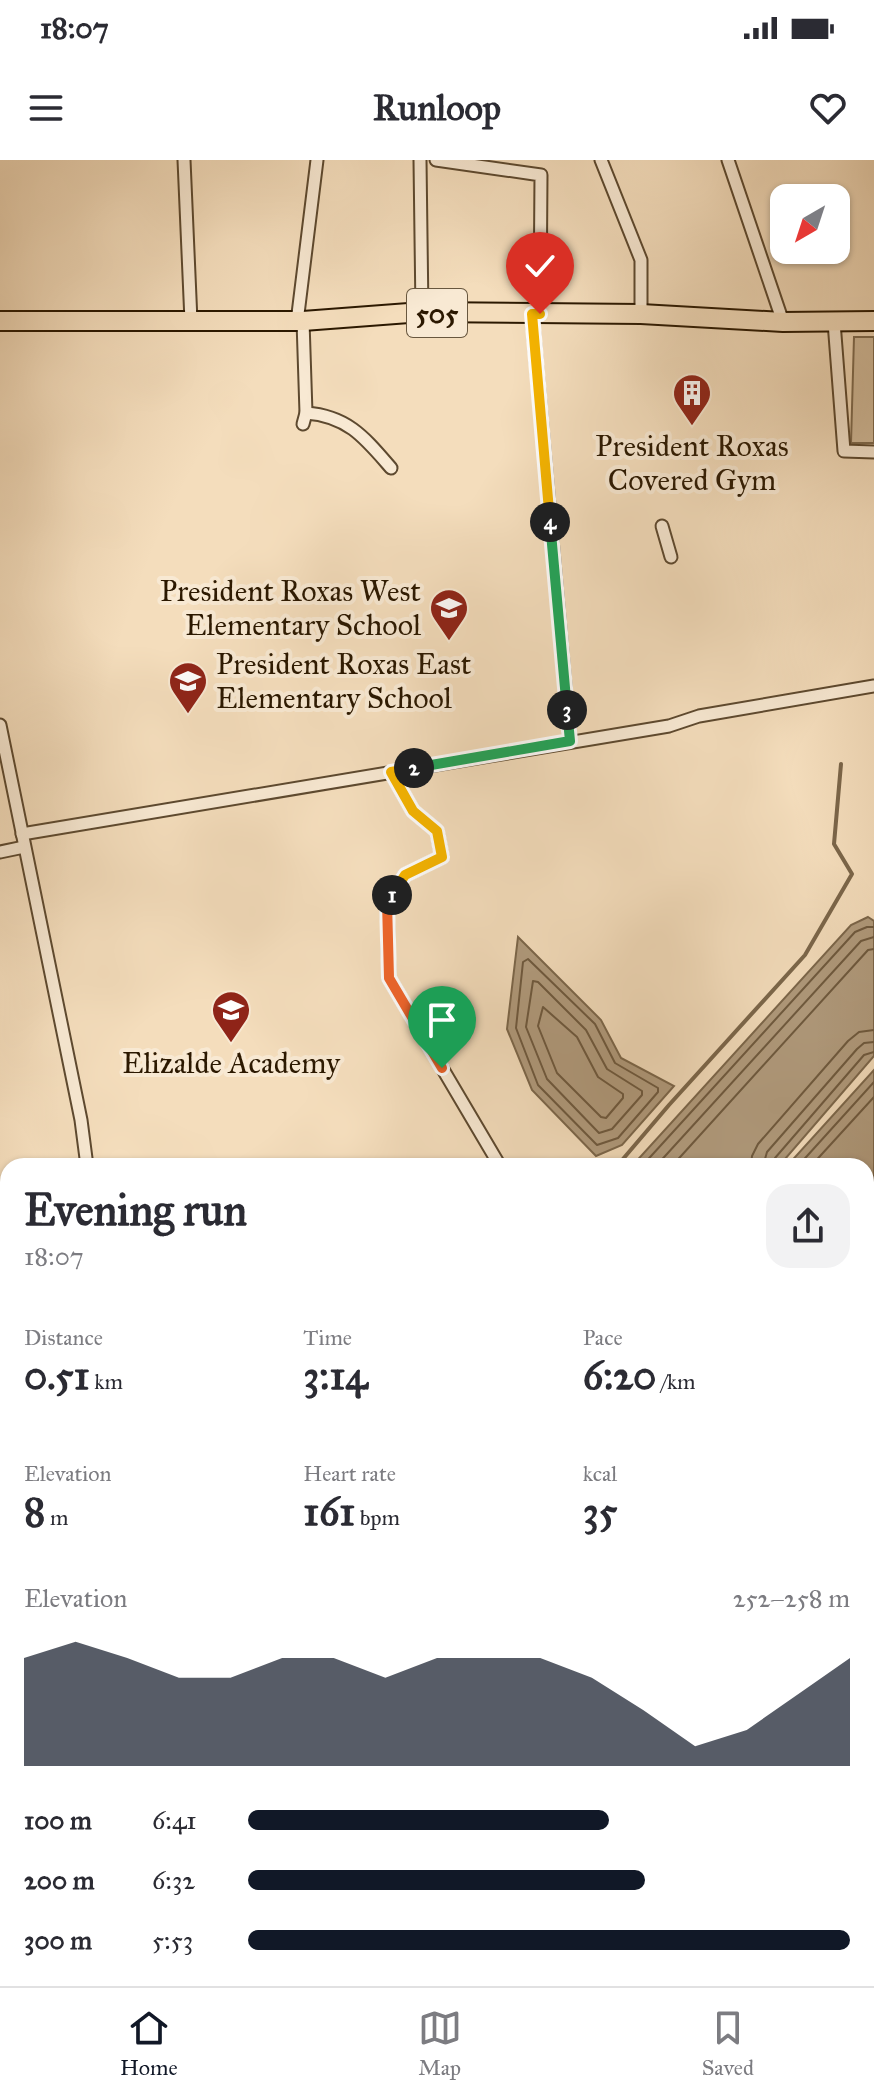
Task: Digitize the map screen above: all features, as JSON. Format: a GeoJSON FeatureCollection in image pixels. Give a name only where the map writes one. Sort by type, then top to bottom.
{"type":"FeatureCollection","features":[{"type":"Feature","properties":{"kind":"main road","name":"505"},"geometry":{"type":"LineString","coordinates":[[0,321],[300,322],[422,312],[641,314],[783,322],[874,321]]}},
{"type":"Feature","properties":{"kind":"street"},"geometry":{"type":"LineString","coordinates":[[184,160],[191,321]]}},
{"type":"Feature","properties":{"kind":"street"},"geometry":{"type":"LineString","coordinates":[[317,160],[300,322],[305,418],[325,414],[340,419],[391,468]]}},
{"type":"Feature","properties":{"kind":"street"},"geometry":{"type":"LineString","coordinates":[[420,160],[422,312]]}},
{"type":"Feature","properties":{"kind":"street"},"geometry":{"type":"LineString","coordinates":[[436,160],[541,175],[536,314],[570,741]]}},
{"type":"Feature","properties":{"kind":"street"},"geometry":{"type":"LineString","coordinates":[[601,160],[641,260],[641,314]]}},
{"type":"Feature","properties":{"kind":"street"},"geometry":{"type":"LineString","coordinates":[[728,160],[783,322]]}},
{"type":"Feature","properties":{"kind":"street"},"geometry":{"type":"LineString","coordinates":[[834,322],[844,451],[874,452]]}},
{"type":"Feature","properties":{"kind":"street"},"geometry":{"type":"LineString","coordinates":[[662,526],[671,557]]}},
{"type":"Feature","properties":{"kind":"street"},"geometry":{"type":"LineString","coordinates":[[0,852],[23,841],[391,772],[669,726],[699,716],[874,686]]}},
{"type":"Feature","properties":{"kind":"street"},"geometry":{"type":"LineString","coordinates":[[0,725],[81,1120],[86,1158]]}},
{"type":"Feature","properties":{"kind":"street"},"geometry":{"type":"LineString","coordinates":[[391,772],[413,811],[437,831],[442,857],[405,875],[387,902],[389,978],[495,1158]]}},
{"type":"Feature","properties":{"kind":"shaded area"},"geometry":{"type":"Polygon","coordinates":[[[854,337],[874,337],[874,443],[851,443],[854,337]]]}},
{"type":"Feature","properties":{"kind":"water"},"geometry":{"type":"Polygon","coordinates":[[[868,917],[874,921],[874,1056],[786,1158],[639,1158],[851,925],[868,917]]]}},
{"type":"Feature","properties":{"kind":"water"},"geometry":{"type":"Polygon","coordinates":[[[518,937],[601,1020],[621,1058],[674,1086],[622,1145],[596,1156],[532,1090],[507,1029],[518,937]]]}},
{"type":"Feature","properties":{"kind":"water"},"geometry":{"type":"Polygon","coordinates":[[[874,1070],[874,1158],[794,1158],[874,1070]]]}},
{"type":"Feature","properties":{"kind":"waterway"},"geometry":{"type":"LineString","coordinates":[[624,1158],[805,955],[852,874],[834,844],[841,764]]}},
{"type":"Feature","properties":{"kind":"place","name":"President Roxas Covered Gym"},"geometry":{"type":"Point","coordinates":[692,427]}},
{"type":"Feature","properties":{"kind":"place","name":"President Roxas West Elementary School"},"geometry":{"type":"Point","coordinates":[449,642]}},
{"type":"Feature","properties":{"kind":"place","name":"President Roxas East Elementary School"},"geometry":{"type":"Point","coordinates":[188,715]}},
{"type":"Feature","properties":{"kind":"place","name":"Elizalde Academy"},"geometry":{"type":"Point","coordinates":[231,1044]}},
{"type":"Feature","properties":{"kind":"route"},"geometry":{"type":"LineString","coordinates":[[442,1068],[389,978],[387,902],[405,875],[442,857],[437,831],[413,811],[391,772],[570,741],[532,314],[540,314]]}}]}
